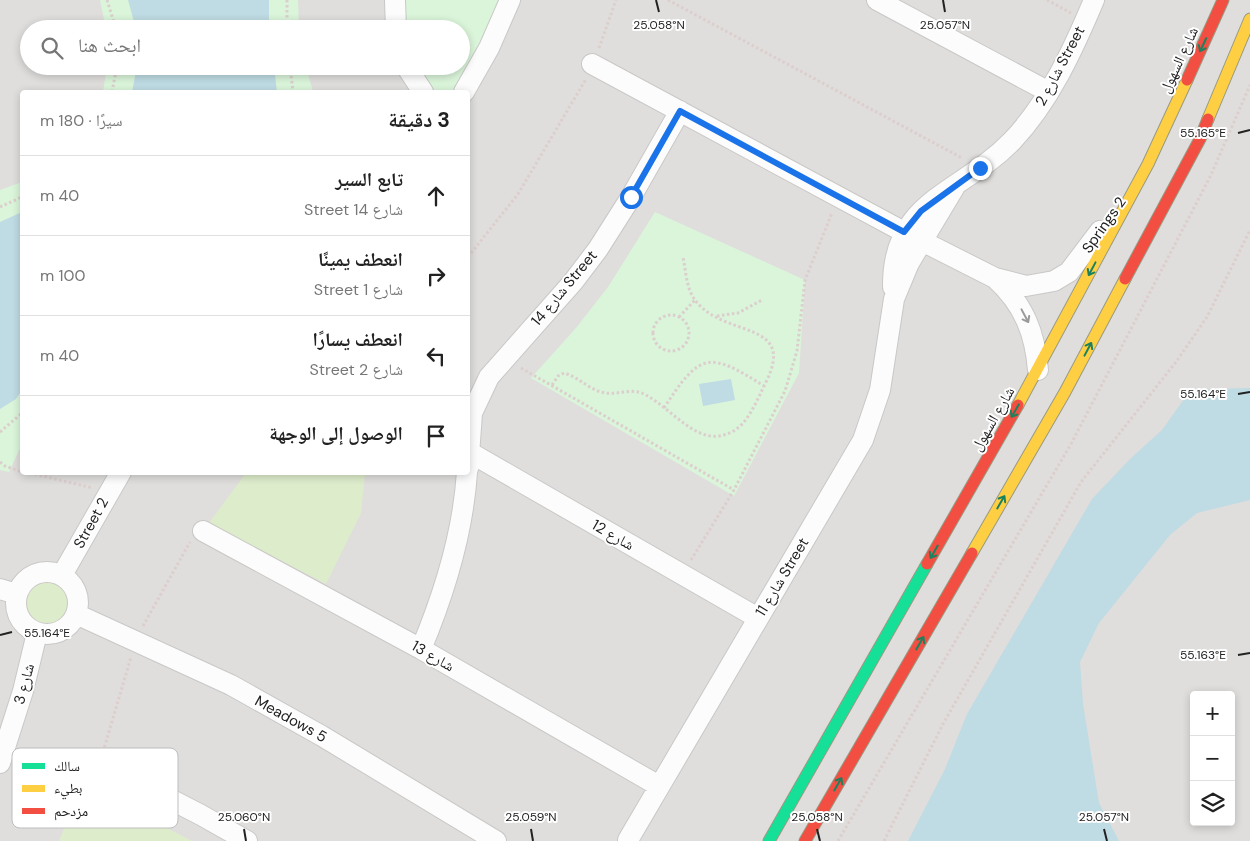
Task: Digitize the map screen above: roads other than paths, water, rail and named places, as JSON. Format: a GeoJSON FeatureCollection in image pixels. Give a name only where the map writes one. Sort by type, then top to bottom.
{"type":"FeatureCollection","features":[{"type":"Feature","properties":{"kind":"main road","name":"شارع السهول"},"geometry":{"type":"LineString","coordinates":[[769,841],[1038,370],[1148,164],[1222,0]]}},
{"type":"Feature","properties":{"kind":"main road"},"geometry":{"type":"LineString","coordinates":[[805,841],[1065,392],[1200,139],[1250,19]]}},
{"type":"Feature","properties":{"kind":"main road"},"geometry":{"type":"LineString","coordinates":[[1148,164],[1162,147],[1167,144]]}},
{"type":"Feature","properties":{"kind":"main road"},"geometry":{"type":"LineString","coordinates":[[1166,202],[1181,154]]}},
{"type":"Feature","properties":{"kind":"street"},"geometry":{"type":"LineString","coordinates":[[395,0],[396,20]]}},
{"type":"Feature","properties":{"kind":"street"},"geometry":{"type":"LineString","coordinates":[[465,90],[489,48],[510,0]]}},
{"type":"Feature","properties":{"kind":"street"},"geometry":{"type":"LineString","coordinates":[[877,0],[1049,92]]}},
{"type":"Feature","properties":{"kind":"street","name":"شارع 2 Street"},"geometry":{"type":"LineString","coordinates":[[904,232],[921,211],[954,188],[1011,142],[1049,92],[1094,0]]}},
{"type":"Feature","properties":{"kind":"street"},"geometry":{"type":"LineString","coordinates":[[592,64],[904,232],[1002,280],[1020,306],[1030,326],[1036,347],[1038,370]]}},
{"type":"Feature","properties":{"kind":"street"},"geometry":{"type":"LineString","coordinates":[[412,75],[422,90]]}},
{"type":"Feature","properties":{"kind":"street","name":"شارع 14 Street"},"geometry":{"type":"LineString","coordinates":[[470,439],[472,413],[479,394],[502,360],[573,282],[598,248],[631,197],[680,111]]}},
{"type":"Feature","properties":{"kind":"street","name":"Springs 2"},"geometry":{"type":"LineString","coordinates":[[1002,280],[1026,286],[1043,284],[1062,277],[1075,265],[1121,198],[1136,187]]}},
{"type":"Feature","properties":{"kind":"street","name":"شارع 2 Street"},"geometry":{"type":"LineString","coordinates":[[922,241],[954,188]]}},
{"type":"Feature","properties":{"kind":"street","name":"شارع 11 Street"},"geometry":{"type":"LineString","coordinates":[[628,840],[854,456],[870,424],[880,390],[894,299],[895,258],[904,232]]}},
{"type":"Feature","properties":{"kind":"street","name":"شارع 11 Street"},"geometry":{"type":"LineString","coordinates":[[894,299],[922,241]]}},
{"type":"Feature","properties":{"kind":"street","name":"شارع 12"},"geometry":{"type":"LineString","coordinates":[[470,466],[682,575],[758,618]]}},
{"type":"Feature","properties":{"kind":"street","name":"Street 2"},"geometry":{"type":"LineString","coordinates":[[62,575],[119,475]]}},
{"type":"Feature","properties":{"kind":"street","name":"شارع 14 Street"},"geometry":{"type":"LineString","coordinates":[[421,648],[437,611],[453,559],[464,506],[467,475]]}},
{"type":"Feature","properties":{"kind":"street","name":"شارع 13"},"geometry":{"type":"LineString","coordinates":[[203,531],[421,648],[659,786]]}},
{"type":"Feature","properties":{"kind":"street"},"geometry":{"type":"LineString","coordinates":[[54,572],[62,575],[71,582],[77,592],[79,603],[76,614],[65,629],[46,634],[37,633],[19,617],[9,591],[21,585],[35,573],[54,572]]}},
{"type":"Feature","properties":{"kind":"street","name":"Meadows 5"},"geometry":{"type":"LineString","coordinates":[[76,614],[230,685],[322,736],[496,841]]}},
{"type":"Feature","properties":{"kind":"street","name":"شارع 3"},"geometry":{"type":"LineString","coordinates":[[0,763],[23,691],[37,633]]}},
{"type":"Feature","properties":{"kind":"street"},"geometry":{"type":"LineString","coordinates":[[178,802],[247,841]]}},
{"type":"Feature","properties":{"kind":"water"},"geometry":{"type":"Polygon","coordinates":[[[128,0],[269,0],[269,20],[134,20],[128,0]]]}},
{"type":"Feature","properties":{"kind":"water"},"geometry":{"type":"Polygon","coordinates":[[[135,75],[275,75],[277,90],[132,90],[135,75]]]}},
{"type":"Feature","properties":{"kind":"water"},"geometry":{"type":"Polygon","coordinates":[[[20,213],[20,393],[16,399],[0,409],[0,222],[20,213]]]}},
{"type":"Feature","properties":{"kind":"water"},"geometry":{"type":"Polygon","coordinates":[[[731,379],[735,400],[703,406],[699,384],[731,379]]]}},
{"type":"Feature","properties":{"kind":"water"},"geometry":{"type":"Polygon","coordinates":[[[1250,388],[1250,500],[1197,513],[1170,535],[1099,623],[1080,662],[1083,704],[1099,803],[1119,841],[908,841],[945,769],[967,714],[1092,499],[1130,459],[1162,430],[1184,399],[1210,389],[1250,388]]]}}]}
